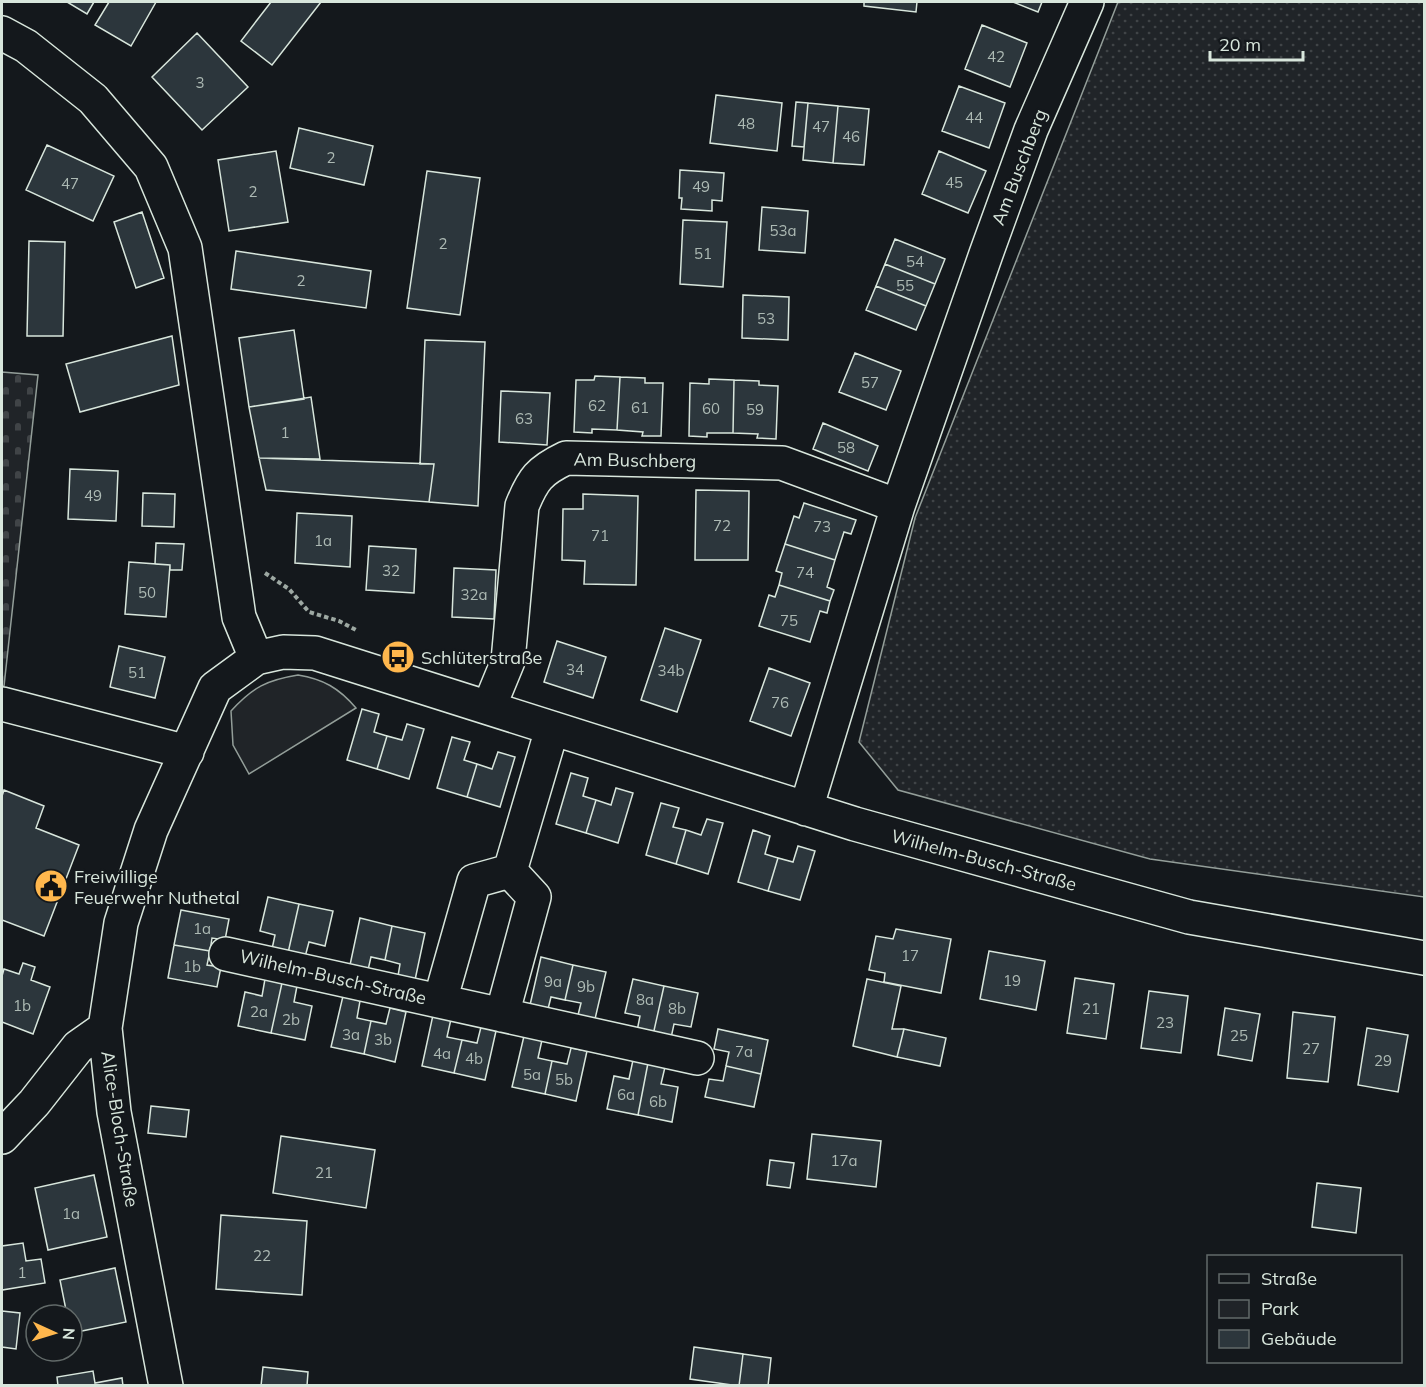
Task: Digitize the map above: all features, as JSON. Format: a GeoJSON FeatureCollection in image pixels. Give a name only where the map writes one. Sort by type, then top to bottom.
{"type":"FeatureCollection","features":[{"type":"Feature","properties":{"kind":"street","name":"Am Buschberg"},"geometry":{"type":"LineString","coordinates":[[806,809],[898,506],[1031,130],[1087,2]]}},
{"type":"Feature","properties":{"kind":"street"},"geometry":{"type":"LineString","coordinates":[[2,33],[26,46],[93,99],[152,167],[185,248],[239,617],[256,658]]}},
{"type":"Feature","properties":{"kind":"street","name":"Am Buschberg"},"geometry":{"type":"LineString","coordinates":[[489,708],[508,661],[522,506],[530,486],[545,468],[566,458],[782,464],[898,506]]}},
{"type":"Feature","properties":{"kind":"street","name":"Wilhelm-Busch-Straße"},"geometry":{"type":"LineString","coordinates":[[256,658],[283,652],[315,653],[806,809],[1189,917],[1425,958]]}},
{"type":"Feature","properties":{"kind":"street","name":"Alice-Bloch-Straße"},"geometry":{"type":"LineString","coordinates":[[166,1386],[114,1112],[105,1028],[121,923],[151,830],[215,688],[256,658]]}},
{"type":"Feature","properties":{"kind":"street"},"geometry":{"type":"LineString","coordinates":[[2,704],[187,752]]}},
{"type":"Feature","properties":{"kind":"street"},"geometry":{"type":"LineString","coordinates":[[502,1014],[534,897],[510,871],[552,729]]}},
{"type":"Feature","properties":{"kind":"street","name":"Wilhelm-Busch-Straße"},"geometry":{"type":"LineString","coordinates":[[440,1001],[474,881],[510,871]]}},
{"type":"Feature","properties":{"kind":"street","name":"Wilhelm-Busch-Straße"},"geometry":{"type":"LineString","coordinates":[[226,954],[697,1058]]}},
{"type":"Feature","properties":{"kind":"street"},"geometry":{"type":"LineString","coordinates":[[2,1137],[34,1103],[78,1047],[105,1028]]}},
{"type":"Feature","properties":{"kind":"path"},"geometry":{"type":"LineString","coordinates":[[260,570],[289,589],[309,612],[339,621],[356,630]]}},
{"type":"Feature","properties":{"kind":"green space"},"geometry":{"type":"Polygon","coordinates":[[[1118,2],[1424,2],[1424,897],[1150,859],[898,790],[859,742],[915,518],[1118,2]]]}},
{"type":"Feature","properties":{"kind":"green space"},"geometry":{"type":"Polygon","coordinates":[[[2,372],[38,375],[4,686],[2,686],[2,372]]]}},
{"type":"Feature","properties":{"kind":"green space"},"geometry":{"type":"Polygon","coordinates":[[[298,675],[330,686],[356,708],[249,774],[233,745],[231,711],[246,696],[261,686],[278,679],[298,675]]]}},
{"type":"Feature","properties":{"kind":"building"},"geometry":{"type":"Polygon","coordinates":[[[67,2],[94,2],[87,14],[67,2]]]}},
{"type":"Feature","properties":{"kind":"building"},"geometry":{"type":"Polygon","coordinates":[[[109,2],[156,2],[131,46],[95,25],[109,2]]]}},
{"type":"Feature","properties":{"kind":"building"},"geometry":{"type":"Polygon","coordinates":[[[271,2],[321,2],[272,65],[241,41],[271,2]]]}},
{"type":"Feature","properties":{"kind":"building"},"geometry":{"type":"Polygon","coordinates":[[[864,2],[917,2],[916,12],[864,6],[864,2]]]}},
{"type":"Feature","properties":{"kind":"building"},"geometry":{"type":"Polygon","coordinates":[[[1013,2],[1042,2],[1038,12],[1013,2]]]}},
{"type":"Feature","properties":{"kind":"building"},"geometry":{"type":"Polygon","coordinates":[[[982,25],[1027,43],[1010,87],[965,69],[982,25]]]}},
{"type":"Feature","properties":{"kind":"building"},"geometry":{"type":"Polygon","coordinates":[[[197,33],[248,87],[202,130],[152,77],[197,33]]]}},
{"type":"Feature","properties":{"kind":"building"},"geometry":{"type":"Polygon","coordinates":[[[959,86],[1005,103],[989,148],[942,131],[959,86]]]}},
{"type":"Feature","properties":{"kind":"building"},"geometry":{"type":"Polygon","coordinates":[[[716,95],[782,103],[777,151],[710,143],[716,95]]]}},
{"type":"Feature","properties":{"kind":"building"},"geometry":{"type":"Polygon","coordinates":[[[796,102],[808,103],[804,147],[792,146],[796,102]]]}},
{"type":"Feature","properties":{"kind":"building"},"geometry":{"type":"Polygon","coordinates":[[[808,103],[838,106],[833,163],[803,160],[808,103]]]}},
{"type":"Feature","properties":{"kind":"building"},"geometry":{"type":"Polygon","coordinates":[[[838,106],[869,109],[864,165],[833,163],[838,106]]]}},
{"type":"Feature","properties":{"kind":"building"},"geometry":{"type":"Polygon","coordinates":[[[299,128],[373,146],[364,185],[290,168],[299,128]]]}},
{"type":"Feature","properties":{"kind":"building"},"geometry":{"type":"Polygon","coordinates":[[[47,145],[114,176],[93,221],[26,190],[47,145]]]}},
{"type":"Feature","properties":{"kind":"building"},"geometry":{"type":"Polygon","coordinates":[[[276,151],[288,222],[229,231],[218,160],[276,151]]]}},
{"type":"Feature","properties":{"kind":"building"},"geometry":{"type":"Polygon","coordinates":[[[939,151],[986,171],[968,213],[922,194],[939,151]]]}},
{"type":"Feature","properties":{"kind":"building"},"geometry":{"type":"Polygon","coordinates":[[[680,170],[724,173],[722,201],[712,200],[712,211],[681,209],[680,170]]]}},
{"type":"Feature","properties":{"kind":"building"},"geometry":{"type":"Polygon","coordinates":[[[427,171],[480,178],[460,315],[407,308],[427,171]]]}},
{"type":"Feature","properties":{"kind":"building"},"geometry":{"type":"Polygon","coordinates":[[[762,207],[808,211],[805,253],[759,250],[762,207]]]}},
{"type":"Feature","properties":{"kind":"building"},"geometry":{"type":"Polygon","coordinates":[[[142,212],[164,278],[136,288],[114,222],[142,212]]]}},
{"type":"Feature","properties":{"kind":"building"},"geometry":{"type":"Polygon","coordinates":[[[683,220],[727,222],[723,287],[680,284],[683,220]]]}},
{"type":"Feature","properties":{"kind":"building"},"geometry":{"type":"Polygon","coordinates":[[[895,239],[945,259],[935,284],[885,264],[895,239]]]}},
{"type":"Feature","properties":{"kind":"building"},"geometry":{"type":"Polygon","coordinates":[[[29,241],[65,242],[63,336],[27,336],[29,241]]]}},
{"type":"Feature","properties":{"kind":"building"},"geometry":{"type":"Polygon","coordinates":[[[236,251],[371,271],[366,308],[231,289],[236,251]]]}},
{"type":"Feature","properties":{"kind":"building"},"geometry":{"type":"Polygon","coordinates":[[[885,264],[935,284],[926,306],[876,286],[885,264]]]}},
{"type":"Feature","properties":{"kind":"building"},"geometry":{"type":"Polygon","coordinates":[[[876,286],[926,306],[916,330],[866,310],[876,286]]]}},
{"type":"Feature","properties":{"kind":"building"},"geometry":{"type":"Polygon","coordinates":[[[743,295],[789,297],[788,340],[742,338],[743,295]]]}},
{"type":"Feature","properties":{"kind":"building"},"geometry":{"type":"Polygon","coordinates":[[[294,330],[304,399],[249,407],[239,338],[294,330]]]}},
{"type":"Feature","properties":{"kind":"building"},"geometry":{"type":"Polygon","coordinates":[[[172,336],[179,385],[80,412],[66,364],[172,336]]]}},
{"type":"Feature","properties":{"kind":"building"},"geometry":{"type":"Polygon","coordinates":[[[425,340],[485,342],[478,506],[429,502],[434,464],[420,464],[425,340]]]}},
{"type":"Feature","properties":{"kind":"building"},"geometry":{"type":"Polygon","coordinates":[[[855,353],[901,371],[886,410],[839,392],[855,353]]]}},
{"type":"Feature","properties":{"kind":"building"},"geometry":{"type":"Polygon","coordinates":[[[595,376],[620,377],[617,430],[592,429],[592,433],[574,432],[576,380],[594,380],[595,376]]]}},
{"type":"Feature","properties":{"kind":"building"},"geometry":{"type":"Polygon","coordinates":[[[620,377],[645,378],[645,383],[663,383],[661,436],[642,436],[643,432],[617,430],[620,377]]]}},
{"type":"Feature","properties":{"kind":"building"},"geometry":{"type":"Polygon","coordinates":[[[709,379],[734,380],[733,433],[707,433],[707,437],[689,436],[690,383],[709,384],[709,379]]]}},
{"type":"Feature","properties":{"kind":"building"},"geometry":{"type":"Polygon","coordinates":[[[734,380],[759,381],[759,385],[778,386],[776,439],[757,438],[758,434],[733,433],[734,380]]]}},
{"type":"Feature","properties":{"kind":"building"},"geometry":{"type":"Polygon","coordinates":[[[501,391],[550,393],[547,445],[499,442],[501,391]]]}},
{"type":"Feature","properties":{"kind":"building"},"geometry":{"type":"Polygon","coordinates":[[[311,397],[320,459],[259,458],[249,407],[311,397]]]}},
{"type":"Feature","properties":{"kind":"building"},"geometry":{"type":"Polygon","coordinates":[[[823,423],[878,446],[868,471],[813,449],[823,423]]]}},
{"type":"Feature","properties":{"kind":"building"},"geometry":{"type":"Polygon","coordinates":[[[259,458],[434,464],[429,502],[266,490],[259,458]]]}},
{"type":"Feature","properties":{"kind":"building"},"geometry":{"type":"Polygon","coordinates":[[[70,469],[118,471],[116,521],[68,519],[70,469]]]}},
{"type":"Feature","properties":{"kind":"building"},"geometry":{"type":"Polygon","coordinates":[[[696,490],[749,491],[748,560],[695,560],[696,490]]]}},
{"type":"Feature","properties":{"kind":"building"},"geometry":{"type":"Polygon","coordinates":[[[143,493],[175,494],[174,527],[142,526],[143,493]]]}},
{"type":"Feature","properties":{"kind":"building"},"geometry":{"type":"Polygon","coordinates":[[[583,494],[638,496],[636,585],[584,584],[585,561],[562,560],[563,509],[583,509],[583,494]]]}},
{"type":"Feature","properties":{"kind":"building"},"geometry":{"type":"Polygon","coordinates":[[[804,503],[856,520],[851,534],[844,532],[835,560],[785,544],[794,516],[799,518],[804,503]]]}},
{"type":"Feature","properties":{"kind":"building"},"geometry":{"type":"Polygon","coordinates":[[[297,513],[352,516],[350,567],[295,563],[297,513]]]}},
{"type":"Feature","properties":{"kind":"building"},"geometry":{"type":"Polygon","coordinates":[[[156,543],[184,544],[182,570],[170,570],[170,565],[155,564],[156,543]]]}},
{"type":"Feature","properties":{"kind":"building"},"geometry":{"type":"Polygon","coordinates":[[[785,544],[835,560],[827,587],[834,590],[830,601],[779,585],[782,573],[776,571],[785,544]]]}},
{"type":"Feature","properties":{"kind":"building"},"geometry":{"type":"Polygon","coordinates":[[[369,546],[416,549],[414,593],[366,590],[369,546]]]}},
{"type":"Feature","properties":{"kind":"building"},"geometry":{"type":"Polygon","coordinates":[[[129,562],[170,565],[166,617],[125,614],[129,562]]]}},
{"type":"Feature","properties":{"kind":"building"},"geometry":{"type":"Polygon","coordinates":[[[454,568],[496,570],[494,619],[452,617],[454,568]]]}},
{"type":"Feature","properties":{"kind":"building"},"geometry":{"type":"Polygon","coordinates":[[[779,585],[830,601],[827,613],[820,611],[810,642],[759,626],[769,595],[775,597],[779,585]]]}},
{"type":"Feature","properties":{"kind":"building"},"geometry":{"type":"Polygon","coordinates":[[[665,628],[701,640],[677,712],[641,700],[665,628]]]}},
{"type":"Feature","properties":{"kind":"building"},"geometry":{"type":"Polygon","coordinates":[[[557,641],[606,657],[593,698],[544,682],[557,641]]]}},
{"type":"Feature","properties":{"kind":"building"},"geometry":{"type":"Polygon","coordinates":[[[119,646],[165,657],[155,698],[110,687],[119,646]]]}},
{"type":"Feature","properties":{"kind":"building"},"geometry":{"type":"Polygon","coordinates":[[[769,668],[810,683],[791,736],[750,721],[769,668]]]}},
{"type":"Feature","properties":{"kind":"building"},"geometry":{"type":"Polygon","coordinates":[[[362,709],[379,714],[374,732],[387,736],[377,769],[347,760],[362,709]]]}},
{"type":"Feature","properties":{"kind":"building"},"geometry":{"type":"Polygon","coordinates":[[[407,724],[424,729],[409,779],[377,769],[387,736],[402,740],[407,724]]]}},
{"type":"Feature","properties":{"kind":"building"},"geometry":{"type":"Polygon","coordinates":[[[452,737],[470,742],[464,760],[477,764],[467,797],[437,788],[452,737]]]}},
{"type":"Feature","properties":{"kind":"building"},"geometry":{"type":"Polygon","coordinates":[[[498,752],[515,757],[500,807],[467,797],[477,764],[492,769],[498,752]]]}},
{"type":"Feature","properties":{"kind":"building"},"geometry":{"type":"Polygon","coordinates":[[[571,773],[588,778],[583,796],[596,800],[586,833],[556,824],[571,773]]]}},
{"type":"Feature","properties":{"kind":"building"},"geometry":{"type":"Polygon","coordinates":[[[616,788],[633,793],[618,843],[586,833],[596,800],[611,805],[616,788]]]}},
{"type":"Feature","properties":{"kind":"building"},"geometry":{"type":"Polygon","coordinates":[[[4,790],[44,806],[36,828],[79,845],[44,936],[2,920],[2,796],[4,790]]]}},
{"type":"Feature","properties":{"kind":"building"},"geometry":{"type":"Polygon","coordinates":[[[661,803],[679,808],[673,827],[686,830],[676,864],[646,855],[661,803]]]}},
{"type":"Feature","properties":{"kind":"building"},"geometry":{"type":"Polygon","coordinates":[[[707,819],[723,823],[708,874],[676,864],[686,830],[701,835],[707,819]]]}},
{"type":"Feature","properties":{"kind":"building"},"geometry":{"type":"Polygon","coordinates":[[[753,830],[770,836],[765,854],[778,858],[768,891],[738,882],[753,830]]]}},
{"type":"Feature","properties":{"kind":"building"},"geometry":{"type":"Polygon","coordinates":[[[798,846],[815,851],[800,900],[768,891],[778,858],[793,862],[798,846]]]}},
{"type":"Feature","properties":{"kind":"building"},"geometry":{"type":"Polygon","coordinates":[[[268,897],[299,904],[288,953],[272,949],[275,935],[260,931],[268,897]]]}},
{"type":"Feature","properties":{"kind":"building"},"geometry":{"type":"Polygon","coordinates":[[[299,904],[333,911],[325,946],[309,942],[305,957],[288,953],[299,904]]]}},
{"type":"Feature","properties":{"kind":"building"},"geometry":{"type":"Polygon","coordinates":[[[181,910],[229,919],[225,940],[212,938],[210,951],[174,945],[181,910]]]}},
{"type":"Feature","properties":{"kind":"building"},"geometry":{"type":"Polygon","coordinates":[[[360,918],[392,926],[385,960],[371,957],[368,970],[350,965],[360,918]]]}},
{"type":"Feature","properties":{"kind":"building"},"geometry":{"type":"Polygon","coordinates":[[[392,926],[425,933],[415,980],[398,976],[400,964],[385,960],[392,926]]]}},
{"type":"Feature","properties":{"kind":"building"},"geometry":{"type":"Polygon","coordinates":[[[896,929],[951,939],[941,993],[884,982],[885,973],[869,970],[876,936],[893,939],[896,929]]]}},
{"type":"Feature","properties":{"kind":"building"},"geometry":{"type":"Polygon","coordinates":[[[174,945],[210,951],[207,965],[221,967],[217,987],[168,978],[174,945]]]}},
{"type":"Feature","properties":{"kind":"building"},"geometry":{"type":"Polygon","coordinates":[[[989,951],[1045,961],[1036,1010],[980,999],[989,951]]]}},
{"type":"Feature","properties":{"kind":"building"},"geometry":{"type":"Polygon","coordinates":[[[541,957],[573,965],[565,1000],[551,997],[548,1009],[530,1005],[541,957]]]}},
{"type":"Feature","properties":{"kind":"building"},"geometry":{"type":"Polygon","coordinates":[[[23,963],[35,967],[31,980],[50,987],[33,1034],[2,1022],[4,969],[19,974],[23,963]]]}},
{"type":"Feature","properties":{"kind":"building"},"geometry":{"type":"Polygon","coordinates":[[[573,965],[606,972],[595,1019],[578,1015],[581,1003],[565,1000],[573,965]]]}},
{"type":"Feature","properties":{"kind":"building"},"geometry":{"type":"Polygon","coordinates":[[[1075,978],[1114,984],[1106,1039],[1067,1033],[1075,978]]]}},
{"type":"Feature","properties":{"kind":"building"},"geometry":{"type":"Polygon","coordinates":[[[265,979],[282,983],[271,1033],[238,1026],[245,992],[262,996],[265,979]]]}},
{"type":"Feature","properties":{"kind":"building"},"geometry":{"type":"Polygon","coordinates":[[[633,979],[664,986],[653,1035],[637,1031],[640,1016],[625,1013],[633,979]]]}},
{"type":"Feature","properties":{"kind":"building"},"geometry":{"type":"Polygon","coordinates":[[[867,979],[901,986],[892,1029],[904,1029],[897,1057],[853,1046],[867,979]]]}},
{"type":"Feature","properties":{"kind":"building"},"geometry":{"type":"Polygon","coordinates":[[[282,983],[297,986],[294,1002],[312,1006],[305,1040],[271,1033],[282,983]]]}},
{"type":"Feature","properties":{"kind":"building"},"geometry":{"type":"Polygon","coordinates":[[[664,986],[698,993],[691,1027],[674,1024],[671,1038],[653,1035],[664,986]]]}},
{"type":"Feature","properties":{"kind":"building"},"geometry":{"type":"Polygon","coordinates":[[[1149,991],[1188,996],[1181,1053],[1141,1048],[1149,991]]]}},
{"type":"Feature","properties":{"kind":"building"},"geometry":{"type":"Polygon","coordinates":[[[343,996],[360,1001],[357,1018],[371,1021],[364,1054],[331,1047],[343,996]]]}},
{"type":"Feature","properties":{"kind":"building"},"geometry":{"type":"Polygon","coordinates":[[[390,1008],[406,1012],[395,1062],[364,1054],[371,1021],[386,1024],[390,1008]]]}},
{"type":"Feature","properties":{"kind":"building"},"geometry":{"type":"Polygon","coordinates":[[[1225,1008],[1260,1014],[1252,1061],[1218,1055],[1225,1008]]]}},
{"type":"Feature","properties":{"kind":"building"},"geometry":{"type":"Polygon","coordinates":[[[1293,1012],[1335,1017],[1328,1082],[1287,1078],[1293,1012]]]}},
{"type":"Feature","properties":{"kind":"building"},"geometry":{"type":"Polygon","coordinates":[[[433,1015],[451,1019],[447,1037],[462,1040],[454,1073],[422,1066],[433,1015]]]}},
{"type":"Feature","properties":{"kind":"building"},"geometry":{"type":"Polygon","coordinates":[[[481,1027],[496,1031],[485,1080],[454,1073],[462,1040],[477,1043],[481,1027]]]}},
{"type":"Feature","properties":{"kind":"building"},"geometry":{"type":"Polygon","coordinates":[[[1367,1028],[1408,1035],[1398,1092],[1358,1085],[1367,1028]]]}},
{"type":"Feature","properties":{"kind":"building"},"geometry":{"type":"Polygon","coordinates":[[[718,1029],[768,1040],[761,1074],[726,1066],[729,1052],[714,1049],[718,1029]]]}},
{"type":"Feature","properties":{"kind":"building"},"geometry":{"type":"Polygon","coordinates":[[[904,1029],[946,1038],[940,1066],[897,1057],[904,1029]]]}},
{"type":"Feature","properties":{"kind":"building"},"geometry":{"type":"Polygon","coordinates":[[[524,1036],[542,1040],[538,1058],[552,1061],[545,1094],[512,1087],[524,1036]]]}},
{"type":"Feature","properties":{"kind":"building"},"geometry":{"type":"Polygon","coordinates":[[[571,1048],[587,1051],[576,1101],[545,1094],[552,1061],[567,1064],[571,1048]]]}},
{"type":"Feature","properties":{"kind":"building"},"geometry":{"type":"Polygon","coordinates":[[[633,1060],[648,1063],[638,1115],[607,1109],[614,1076],[629,1079],[633,1060]]]}},
{"type":"Feature","properties":{"kind":"building"},"geometry":{"type":"Polygon","coordinates":[[[648,1063],[665,1067],[661,1084],[678,1087],[672,1122],[638,1115],[648,1063]]]}},
{"type":"Feature","properties":{"kind":"building"},"geometry":{"type":"Polygon","coordinates":[[[726,1066],[761,1074],[754,1107],[705,1097],[709,1079],[723,1081],[726,1066]]]}},
{"type":"Feature","properties":{"kind":"building"},"geometry":{"type":"Polygon","coordinates":[[[151,1106],[189,1110],[186,1137],[148,1133],[151,1106]]]}},
{"type":"Feature","properties":{"kind":"building"},"geometry":{"type":"Polygon","coordinates":[[[812,1134],[881,1141],[876,1187],[807,1179],[812,1134]]]}},
{"type":"Feature","properties":{"kind":"building"},"geometry":{"type":"Polygon","coordinates":[[[281,1136],[375,1150],[366,1208],[273,1193],[281,1136]]]}},
{"type":"Feature","properties":{"kind":"building"},"geometry":{"type":"Polygon","coordinates":[[[770,1160],[794,1163],[790,1188],[767,1185],[770,1160]]]}},
{"type":"Feature","properties":{"kind":"building"},"geometry":{"type":"Polygon","coordinates":[[[94,1175],[107,1237],[48,1250],[35,1188],[94,1175]]]}},
{"type":"Feature","properties":{"kind":"building"},"geometry":{"type":"Polygon","coordinates":[[[1317,1183],[1361,1188],[1356,1233],[1312,1227],[1317,1183]]]}},
{"type":"Feature","properties":{"kind":"building"},"geometry":{"type":"Polygon","coordinates":[[[221,1215],[307,1221],[302,1295],[216,1289],[221,1215]]]}},
{"type":"Feature","properties":{"kind":"building"},"geometry":{"type":"Polygon","coordinates":[[[23,1243],[26,1261],[41,1259],[45,1283],[2,1290],[2,1246],[23,1243]]]}},
{"type":"Feature","properties":{"kind":"building"},"geometry":{"type":"Polygon","coordinates":[[[115,1268],[126,1322],[84,1331],[84,1303],[65,1303],[60,1280],[115,1268]]]}},
{"type":"Feature","properties":{"kind":"building"},"geometry":{"type":"Polygon","coordinates":[[[2,1311],[20,1313],[16,1349],[2,1347],[2,1311]]]}},
{"type":"Feature","properties":{"kind":"building"},"geometry":{"type":"Polygon","coordinates":[[[694,1347],[743,1354],[739,1386],[690,1379],[694,1347]]]}},
{"type":"Feature","properties":{"kind":"building"},"geometry":{"type":"Polygon","coordinates":[[[743,1354],[771,1358],[768,1386],[739,1386],[743,1354]]]}},
{"type":"Feature","properties":{"kind":"building"},"geometry":{"type":"Polygon","coordinates":[[[263,1367],[308,1372],[307,1386],[261,1386],[263,1367]]]}},
{"type":"Feature","properties":{"kind":"building"},"geometry":{"type":"Polygon","coordinates":[[[93,1371],[95,1383],[122,1378],[123,1386],[58,1386],[57,1377],[93,1371]]]}},
{"type":"Feature","properties":{"kind":"place","name":"Schlüterstraße"},"geometry":{"type":"Point","coordinates":[398,657]}},
{"type":"Feature","properties":{"kind":"place","name":"Freiwillige Feuerwehr Nuthetal"},"geometry":{"type":"Point","coordinates":[51,886]}}]}
